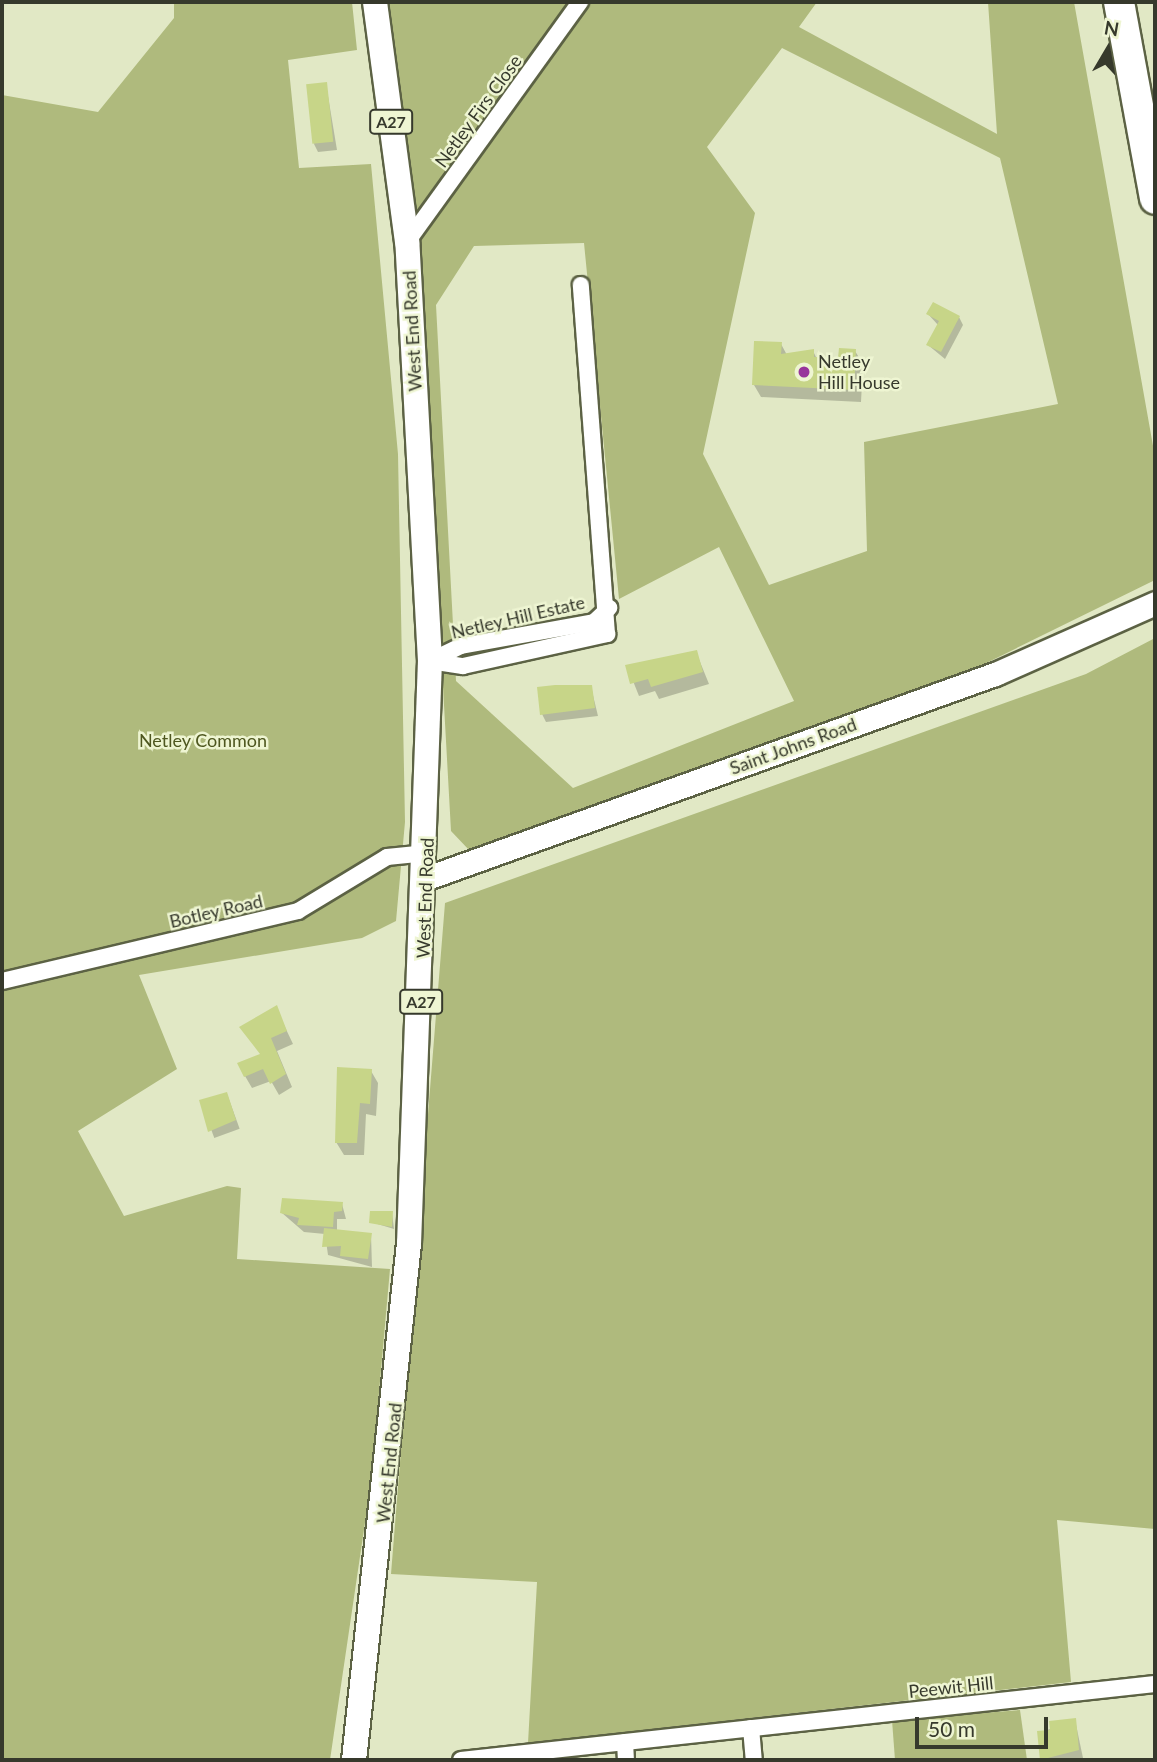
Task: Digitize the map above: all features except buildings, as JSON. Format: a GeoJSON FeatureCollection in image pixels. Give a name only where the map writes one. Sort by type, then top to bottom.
{"type":"FeatureCollection","features":[{"type":"Feature","properties":{"kind":"highway"},"geometry":{"type":"LineString","coordinates":[[1119,2],[1155,199]]}},
{"type":"Feature","properties":{"kind":"main road","name":"A27"},"geometry":{"type":"LineString","coordinates":[[375,2],[407,242]]}},
{"type":"Feature","properties":{"kind":"main road","name":"West End Road"},"geometry":{"type":"LineString","coordinates":[[354,1760],[409,1244],[427,878],[430,661],[407,242]]}},
{"type":"Feature","properties":{"kind":"main road","name":"Saint Johns Road"},"geometry":{"type":"LineString","coordinates":[[427,878],[995,674],[1155,603]]}},
{"type":"Feature","properties":{"kind":"street","name":"Netley Firs Close"},"geometry":{"type":"LineString","coordinates":[[407,242],[580,2]]}},
{"type":"Feature","properties":{"kind":"street","name":"Netley Hill Estate"},"geometry":{"type":"LineString","coordinates":[[430,661],[461,646],[594,622],[609,608],[581,285]]}},
{"type":"Feature","properties":{"kind":"street","name":"Botley Road"},"geometry":{"type":"LineString","coordinates":[[2,981],[298,911],[387,857],[427,853]]}},
{"type":"Feature","properties":{"kind":"street","name":"Peewit Hill"},"geometry":{"type":"LineString","coordinates":[[461,1760],[1155,1684]]}},
{"type":"Feature","properties":{"kind":"street"},"geometry":{"type":"LineString","coordinates":[[751,1728],[754,1760]]}},
{"type":"Feature","properties":{"kind":"street"},"geometry":{"type":"LineString","coordinates":[[625,1742],[626,1760]]}},
{"type":"Feature","properties":{"kind":"green space","name":"Netley Common"},"geometry":{"type":"Polygon","coordinates":[[[174,2],[352,2],[357,50],[288,60],[299,168],[371,164],[398,454],[405,822],[396,921],[362,938],[139,975],[177,1069],[78,1131],[124,1216],[227,1186],[241,1188],[237,1259],[390,1269],[371,1482],[330,1760],[2,1760],[2,95],[98,112],[174,18],[174,2]]]}},
{"type":"Feature","properties":{"kind":"green space"},"geometry":{"type":"Polygon","coordinates":[[[386,2],[817,2],[799,27],[997,134],[988,2],[1074,2],[1155,457],[1155,580],[972,670],[470,851],[451,831],[421,291],[386,2]],[[782,48],[707,147],[755,213],[703,454],[769,585],[867,551],[864,442],[1058,404],[1000,158],[782,48]],[[584,243],[474,246],[436,305],[456,681],[573,788],[794,701],[719,547],[619,599],[584,243]]]}},
{"type":"Feature","properties":{"kind":"green space"},"geometry":{"type":"Polygon","coordinates":[[[1155,638],[1155,1529],[1057,1520],[1071,1682],[528,1743],[537,1582],[391,1574],[445,903],[1086,674],[1155,638]]]}},
{"type":"Feature","properties":{"kind":"green space"},"geometry":{"type":"Polygon","coordinates":[[[1020,1710],[1027,1760],[895,1760],[892,1720],[1020,1710]]]}},
{"type":"Feature","properties":{"kind":"place","name":"Netley Hill House"},"geometry":{"type":"Point","coordinates":[804,372]}}]}
